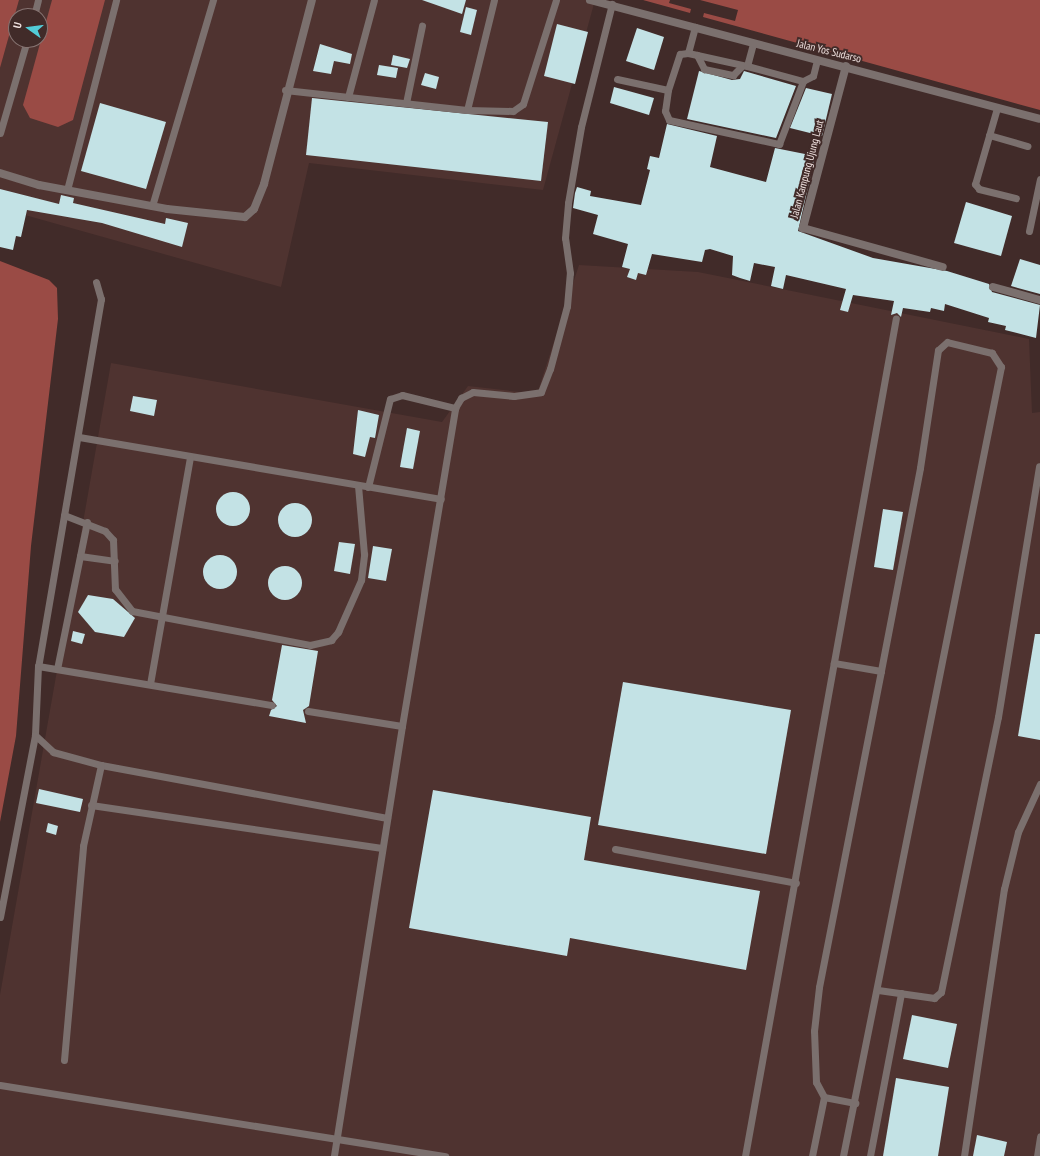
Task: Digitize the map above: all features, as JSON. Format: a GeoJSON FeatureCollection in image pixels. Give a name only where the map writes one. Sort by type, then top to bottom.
{"type":"FeatureCollection","features":[{"type":"Feature","properties":{"kind":"street"},"geometry":{"type":"LineString","coordinates":[[0,173],[67,190],[152,206],[231,218],[245,217],[254,209],[264,184],[285,90],[312,0]]}},
{"type":"Feature","properties":{"kind":"street","name":"Jalan Yos Sudarso"},"geometry":{"type":"LineString","coordinates":[[590,0],[612,4],[1040,119]]}},
{"type":"Feature","properties":{"kind":"street","name":"Jalan Kampung Ujung Laut"},"geometry":{"type":"LineString","coordinates":[[846,66],[803,228],[943,267]]}},
{"type":"Feature","properties":{"kind":"street"},"geometry":{"type":"LineString","coordinates":[[993,287],[1040,300]]}},
{"type":"Feature","properties":{"kind":"lane"},"geometry":{"type":"LineString","coordinates":[[67,190],[116,0]]}},
{"type":"Feature","properties":{"kind":"lane"},"geometry":{"type":"LineString","coordinates":[[152,206],[213,0]]}},
{"type":"Feature","properties":{"kind":"lane"},"geometry":{"type":"LineString","coordinates":[[348,97],[374,0]]}},
{"type":"Feature","properties":{"kind":"lane"},"geometry":{"type":"LineString","coordinates":[[467,110],[494,0]]}},
{"type":"Feature","properties":{"kind":"lane"},"geometry":{"type":"LineString","coordinates":[[285,90],[467,110],[519,109],[556,0]]}},
{"type":"Feature","properties":{"kind":"lane"},"geometry":{"type":"LineString","coordinates":[[334,1156],[382,848],[455,408],[461,398],[473,392],[530,396],[541,392],[546,381],[567,306],[570,273],[565,238],[568,203],[581,127],[612,4]]}},
{"type":"Feature","properties":{"kind":"lane"},"geometry":{"type":"LineString","coordinates":[[406,103],[422,26]]}},
{"type":"Feature","properties":{"kind":"lane"},"geometry":{"type":"LineString","coordinates":[[688,53],[695,27]]}},
{"type":"Feature","properties":{"kind":"lane"},"geometry":{"type":"LineString","coordinates":[[697,55],[704,69],[733,75],[744,66],[753,43]]}},
{"type":"Feature","properties":{"kind":"lane"},"geometry":{"type":"LineString","coordinates":[[0,133],[25,48]]}},
{"type":"Feature","properties":{"kind":"lane"},"geometry":{"type":"LineString","coordinates":[[804,81],[688,53],[677,58],[668,90],[665,111],[669,120],[772,145],[778,144],[784,137],[804,81],[813,76],[818,60]]}},
{"type":"Feature","properties":{"kind":"lane"},"geometry":{"type":"LineString","coordinates":[[617,79],[668,90]]}},
{"type":"Feature","properties":{"kind":"lane"},"geometry":{"type":"LineString","coordinates":[[997,108],[975,184],[980,189],[1016,198]]}},
{"type":"Feature","properties":{"kind":"lane"},"geometry":{"type":"LineString","coordinates":[[989,135],[1027,146]]}},
{"type":"Feature","properties":{"kind":"lane"},"geometry":{"type":"LineString","coordinates":[[1029,231],[1040,179]]}},
{"type":"Feature","properties":{"kind":"lane"},"geometry":{"type":"LineString","coordinates":[[0,917],[35,736],[38,666],[79,437],[101,299],[96,282]]}},
{"type":"Feature","properties":{"kind":"lane"},"geometry":{"type":"LineString","coordinates":[[745,1156],[796,883],[896,318]]}},
{"type":"Feature","properties":{"kind":"lane"},"geometry":{"type":"LineString","coordinates":[[812,1156],[824,1097],[816,1082],[814,1032],[819,987],[920,468],[938,350],[947,342],[992,353],[1001,367],[878,990],[843,1156]]}},
{"type":"Feature","properties":{"kind":"lane"},"geometry":{"type":"LineString","coordinates":[[368,487],[390,399],[402,395],[455,408]]}},
{"type":"Feature","properties":{"kind":"lane"},"geometry":{"type":"LineString","coordinates":[[79,437],[190,458],[441,498]]}},
{"type":"Feature","properties":{"kind":"lane"},"geometry":{"type":"LineString","coordinates":[[150,684],[190,458]]}},
{"type":"Feature","properties":{"kind":"lane"},"geometry":{"type":"LineString","coordinates":[[878,990],[934,998],[941,992],[998,717],[1039,466]]}},
{"type":"Feature","properties":{"kind":"lane"},"geometry":{"type":"LineString","coordinates":[[64,515],[87,522],[105,530],[113,540],[115,589],[120,599],[132,611],[161,618],[310,645],[331,640],[361,580],[364,554],[358,485]]}},
{"type":"Feature","properties":{"kind":"lane"},"geometry":{"type":"LineString","coordinates":[[57,669],[87,522]]}},
{"type":"Feature","properties":{"kind":"lane"},"geometry":{"type":"LineString","coordinates":[[80,556],[115,561]]}},
{"type":"Feature","properties":{"kind":"lane"},"geometry":{"type":"LineString","coordinates":[[834,663],[881,671]]}},
{"type":"Feature","properties":{"kind":"lane"},"geometry":{"type":"LineString","coordinates":[[38,666],[272,705]]}},
{"type":"Feature","properties":{"kind":"lane"},"geometry":{"type":"LineString","coordinates":[[308,711],[402,726]]}},
{"type":"Feature","properties":{"kind":"lane"},"geometry":{"type":"LineString","coordinates":[[35,736],[53,752],[101,765],[387,818]]}},
{"type":"Feature","properties":{"kind":"lane"},"geometry":{"type":"LineString","coordinates":[[64,1060],[83,846],[101,765]]}},
{"type":"Feature","properties":{"kind":"lane"},"geometry":{"type":"LineString","coordinates":[[964,1156],[1004,889],[1018,832],[1040,784]]}},
{"type":"Feature","properties":{"kind":"lane"},"geometry":{"type":"LineString","coordinates":[[91,805],[382,848]]}},
{"type":"Feature","properties":{"kind":"lane"},"geometry":{"type":"LineString","coordinates":[[615,848],[796,883]]}},
{"type":"Feature","properties":{"kind":"lane"},"geometry":{"type":"LineString","coordinates":[[870,1156],[901,993]]}},
{"type":"Feature","properties":{"kind":"lane"},"geometry":{"type":"LineString","coordinates":[[0,1085],[445,1156]]}},
{"type":"Feature","properties":{"kind":"lane"},"geometry":{"type":"LineString","coordinates":[[824,1097],[855,1103]]}},
{"type":"Feature","properties":{"kind":"lane"},"geometry":{"type":"LineString","coordinates":[[1037,1156],[1040,1136]]}},
{"type":"Feature","properties":{"kind":"shaded area"},"geometry":{"type":"Polygon","coordinates":[[[0,0],[19,0],[17,8],[8,8],[8,39],[0,68],[0,0]]]}},
{"type":"Feature","properties":{"kind":"shaded area"},"geometry":{"type":"Polygon","coordinates":[[[19,0],[595,0],[543,190],[309,163],[281,287],[0,208],[0,68],[8,39],[8,48],[48,48],[48,8],[17,8],[19,0]]]}},
{"type":"Feature","properties":{"kind":"shaded area"},"geometry":{"type":"Polygon","coordinates":[[[52,0],[105,0],[73,120],[58,127],[30,118],[23,105],[39,48],[48,48],[48,14],[52,0]]]}},
{"type":"Feature","properties":{"kind":"shaded area"},"geometry":{"type":"Polygon","coordinates":[[[643,0],[670,0],[669,3],[691,9],[690,13],[643,0]]]}},
{"type":"Feature","properties":{"kind":"shaded area"},"geometry":{"type":"Polygon","coordinates":[[[700,0],[1040,0],[1040,110],[703,17],[704,13],[735,21],[738,10],[700,0]]]}},
{"type":"Feature","properties":{"kind":"shaded area"},"geometry":{"type":"Polygon","coordinates":[[[0,261],[49,280],[57,288],[58,319],[31,546],[16,736],[0,822],[0,261]]]}},
{"type":"Feature","properties":{"kind":"shaded area"},"geometry":{"type":"Polygon","coordinates":[[[579,265],[698,272],[1029,339],[1032,413],[1040,412],[1040,1156],[0,1156],[0,995],[111,363],[442,422],[468,386],[537,394],[579,265]]]}},
{"type":"Feature","properties":{"kind":"building"},"geometry":{"type":"Polygon","coordinates":[[[422,0],[466,0],[462,14],[422,0]]]}},
{"type":"Feature","properties":{"kind":"building"},"geometry":{"type":"Polygon","coordinates":[[[466,7],[477,10],[471,35],[460,32],[466,7]]]}},
{"type":"Feature","properties":{"kind":"building"},"geometry":{"type":"Polygon","coordinates":[[[557,24],[588,32],[575,84],[544,76],[557,24]]]}},
{"type":"Feature","properties":{"kind":"building"},"geometry":{"type":"Polygon","coordinates":[[[637,28],[664,37],[654,70],[626,61],[637,28]]]}},
{"type":"Feature","properties":{"kind":"building"},"geometry":{"type":"Polygon","coordinates":[[[320,44],[352,54],[350,64],[334,61],[331,74],[313,71],[320,44]]]}},
{"type":"Feature","properties":{"kind":"building"},"geometry":{"type":"Polygon","coordinates":[[[393,55],[410,59],[407,68],[391,65],[393,55]]]}},
{"type":"Feature","properties":{"kind":"building"},"geometry":{"type":"Polygon","coordinates":[[[379,65],[398,68],[396,78],[377,75],[379,65]]]}},
{"type":"Feature","properties":{"kind":"building"},"geometry":{"type":"Polygon","coordinates":[[[699,71],[732,80],[740,79],[744,71],[796,86],[776,138],[687,119],[699,71]]]}},
{"type":"Feature","properties":{"kind":"building"},"geometry":{"type":"Polygon","coordinates":[[[425,73],[439,77],[436,89],[421,85],[425,73]]]}},
{"type":"Feature","properties":{"kind":"building"},"geometry":{"type":"Polygon","coordinates":[[[614,87],[654,98],[649,115],[610,103],[614,87]]]}},
{"type":"Feature","properties":{"kind":"building"},"geometry":{"type":"Polygon","coordinates":[[[806,88],[832,94],[822,136],[790,128],[806,88]]]}},
{"type":"Feature","properties":{"kind":"building"},"geometry":{"type":"Polygon","coordinates":[[[312,98],[548,122],[541,181],[306,155],[312,98]]]}},
{"type":"Feature","properties":{"kind":"building"},"geometry":{"type":"Polygon","coordinates":[[[100,103],[166,122],[146,189],[81,171],[100,103]]]}},
{"type":"Feature","properties":{"kind":"building"},"geometry":{"type":"Polygon","coordinates":[[[667,124],[717,136],[710,167],[766,182],[775,148],[815,156],[798,231],[873,258],[947,271],[989,284],[992,292],[1040,305],[1036,338],[1005,330],[1006,326],[988,322],[989,318],[945,304],[944,311],[931,308],[930,312],[903,308],[901,317],[897,313],[891,315],[894,301],[853,295],[848,312],[840,310],[846,289],[786,275],[783,289],[771,286],[775,267],[754,263],[750,281],[732,275],[733,256],[710,249],[705,250],[702,262],[652,254],[646,275],[638,273],[636,280],[627,277],[630,269],[622,267],[628,244],[593,234],[598,215],[573,208],[575,193],[577,187],[591,191],[590,196],[641,205],[650,170],[647,169],[650,156],[659,158],[667,124]]]}},
{"type":"Feature","properties":{"kind":"building"},"geometry":{"type":"Polygon","coordinates":[[[0,189],[59,204],[61,195],[74,198],[73,203],[165,224],[166,218],[188,223],[182,247],[102,223],[27,210],[21,237],[16,236],[13,250],[0,247],[0,189]]]}},
{"type":"Feature","properties":{"kind":"building"},"geometry":{"type":"Polygon","coordinates":[[[966,202],[1012,216],[1001,256],[954,243],[966,202]]]}},
{"type":"Feature","properties":{"kind":"building"},"geometry":{"type":"Polygon","coordinates":[[[1020,259],[1040,265],[1040,294],[1011,286],[1020,259]]]}},
{"type":"Feature","properties":{"kind":"building"},"geometry":{"type":"Polygon","coordinates":[[[133,396],[157,400],[154,416],[130,411],[133,396]]]}},
{"type":"Feature","properties":{"kind":"building"},"geometry":{"type":"Polygon","coordinates":[[[358,410],[379,415],[375,438],[370,437],[365,457],[353,454],[358,410]]]}},
{"type":"Feature","properties":{"kind":"building"},"geometry":{"type":"Polygon","coordinates":[[[407,428],[420,431],[413,469],[400,467],[407,428]]]}},
{"type":"Feature","properties":{"kind":"building"},"geometry":{"type":"Polygon","coordinates":[[[233,492],[245,497],[250,509],[245,521],[233,526],[221,521],[216,509],[221,497],[233,492]]]}},
{"type":"Feature","properties":{"kind":"building"},"geometry":{"type":"Polygon","coordinates":[[[295,503],[307,508],[312,520],[307,532],[295,537],[283,532],[278,520],[283,508],[295,503]]]}},
{"type":"Feature","properties":{"kind":"building"},"geometry":{"type":"Polygon","coordinates":[[[883,509],[903,512],[893,570],[874,567],[883,509]]]}},
{"type":"Feature","properties":{"kind":"building"},"geometry":{"type":"Polygon","coordinates":[[[339,542],[355,544],[350,574],[334,571],[339,542]]]}},
{"type":"Feature","properties":{"kind":"building"},"geometry":{"type":"Polygon","coordinates":[[[373,546],[392,549],[386,581],[368,578],[373,546]]]}},
{"type":"Feature","properties":{"kind":"building"},"geometry":{"type":"Polygon","coordinates":[[[220,555],[226,556],[232,560],[236,566],[236,578],[232,584],[226,588],[220,589],[214,588],[208,584],[204,578],[203,572],[204,566],[208,560],[214,556],[220,555]]]}},
{"type":"Feature","properties":{"kind":"building"},"geometry":{"type":"Polygon","coordinates":[[[285,566],[297,571],[302,583],[297,595],[285,600],[273,595],[268,583],[273,571],[285,566]]]}},
{"type":"Feature","properties":{"kind":"building"},"geometry":{"type":"Polygon","coordinates":[[[88,595],[113,599],[135,618],[124,637],[95,632],[78,612],[88,595]]]}},
{"type":"Feature","properties":{"kind":"building"},"geometry":{"type":"Polygon","coordinates":[[[73,631],[85,634],[82,644],[71,641],[73,631]]]}},
{"type":"Feature","properties":{"kind":"building"},"geometry":{"type":"Polygon","coordinates":[[[1035,634],[1040,634],[1040,740],[1018,736],[1035,634]]]}},
{"type":"Feature","properties":{"kind":"building"},"geometry":{"type":"Polygon","coordinates":[[[282,645],[318,651],[309,706],[303,710],[306,723],[269,716],[271,710],[277,706],[272,700],[282,645]]]}},
{"type":"Feature","properties":{"kind":"building"},"geometry":{"type":"Polygon","coordinates":[[[623,682],[791,710],[766,854],[598,825],[623,682]]]}},
{"type":"Feature","properties":{"kind":"building"},"geometry":{"type":"Polygon","coordinates":[[[39,789],[83,799],[80,812],[36,803],[39,789]]]}},
{"type":"Feature","properties":{"kind":"building"},"geometry":{"type":"Polygon","coordinates":[[[433,790],[591,817],[584,860],[760,891],[746,970],[570,938],[567,956],[409,928],[433,790]]]}},
{"type":"Feature","properties":{"kind":"building"},"geometry":{"type":"Polygon","coordinates":[[[48,823],[58,826],[56,835],[46,832],[48,823]]]}},
{"type":"Feature","properties":{"kind":"building"},"geometry":{"type":"Polygon","coordinates":[[[912,1015],[957,1024],[948,1068],[903,1059],[912,1015]]]}},
{"type":"Feature","properties":{"kind":"building"},"geometry":{"type":"Polygon","coordinates":[[[896,1078],[949,1087],[938,1156],[883,1156],[896,1078]]]}},
{"type":"Feature","properties":{"kind":"building"},"geometry":{"type":"Polygon","coordinates":[[[977,1135],[1007,1142],[1004,1156],[973,1156],[977,1135]]]}}]}
